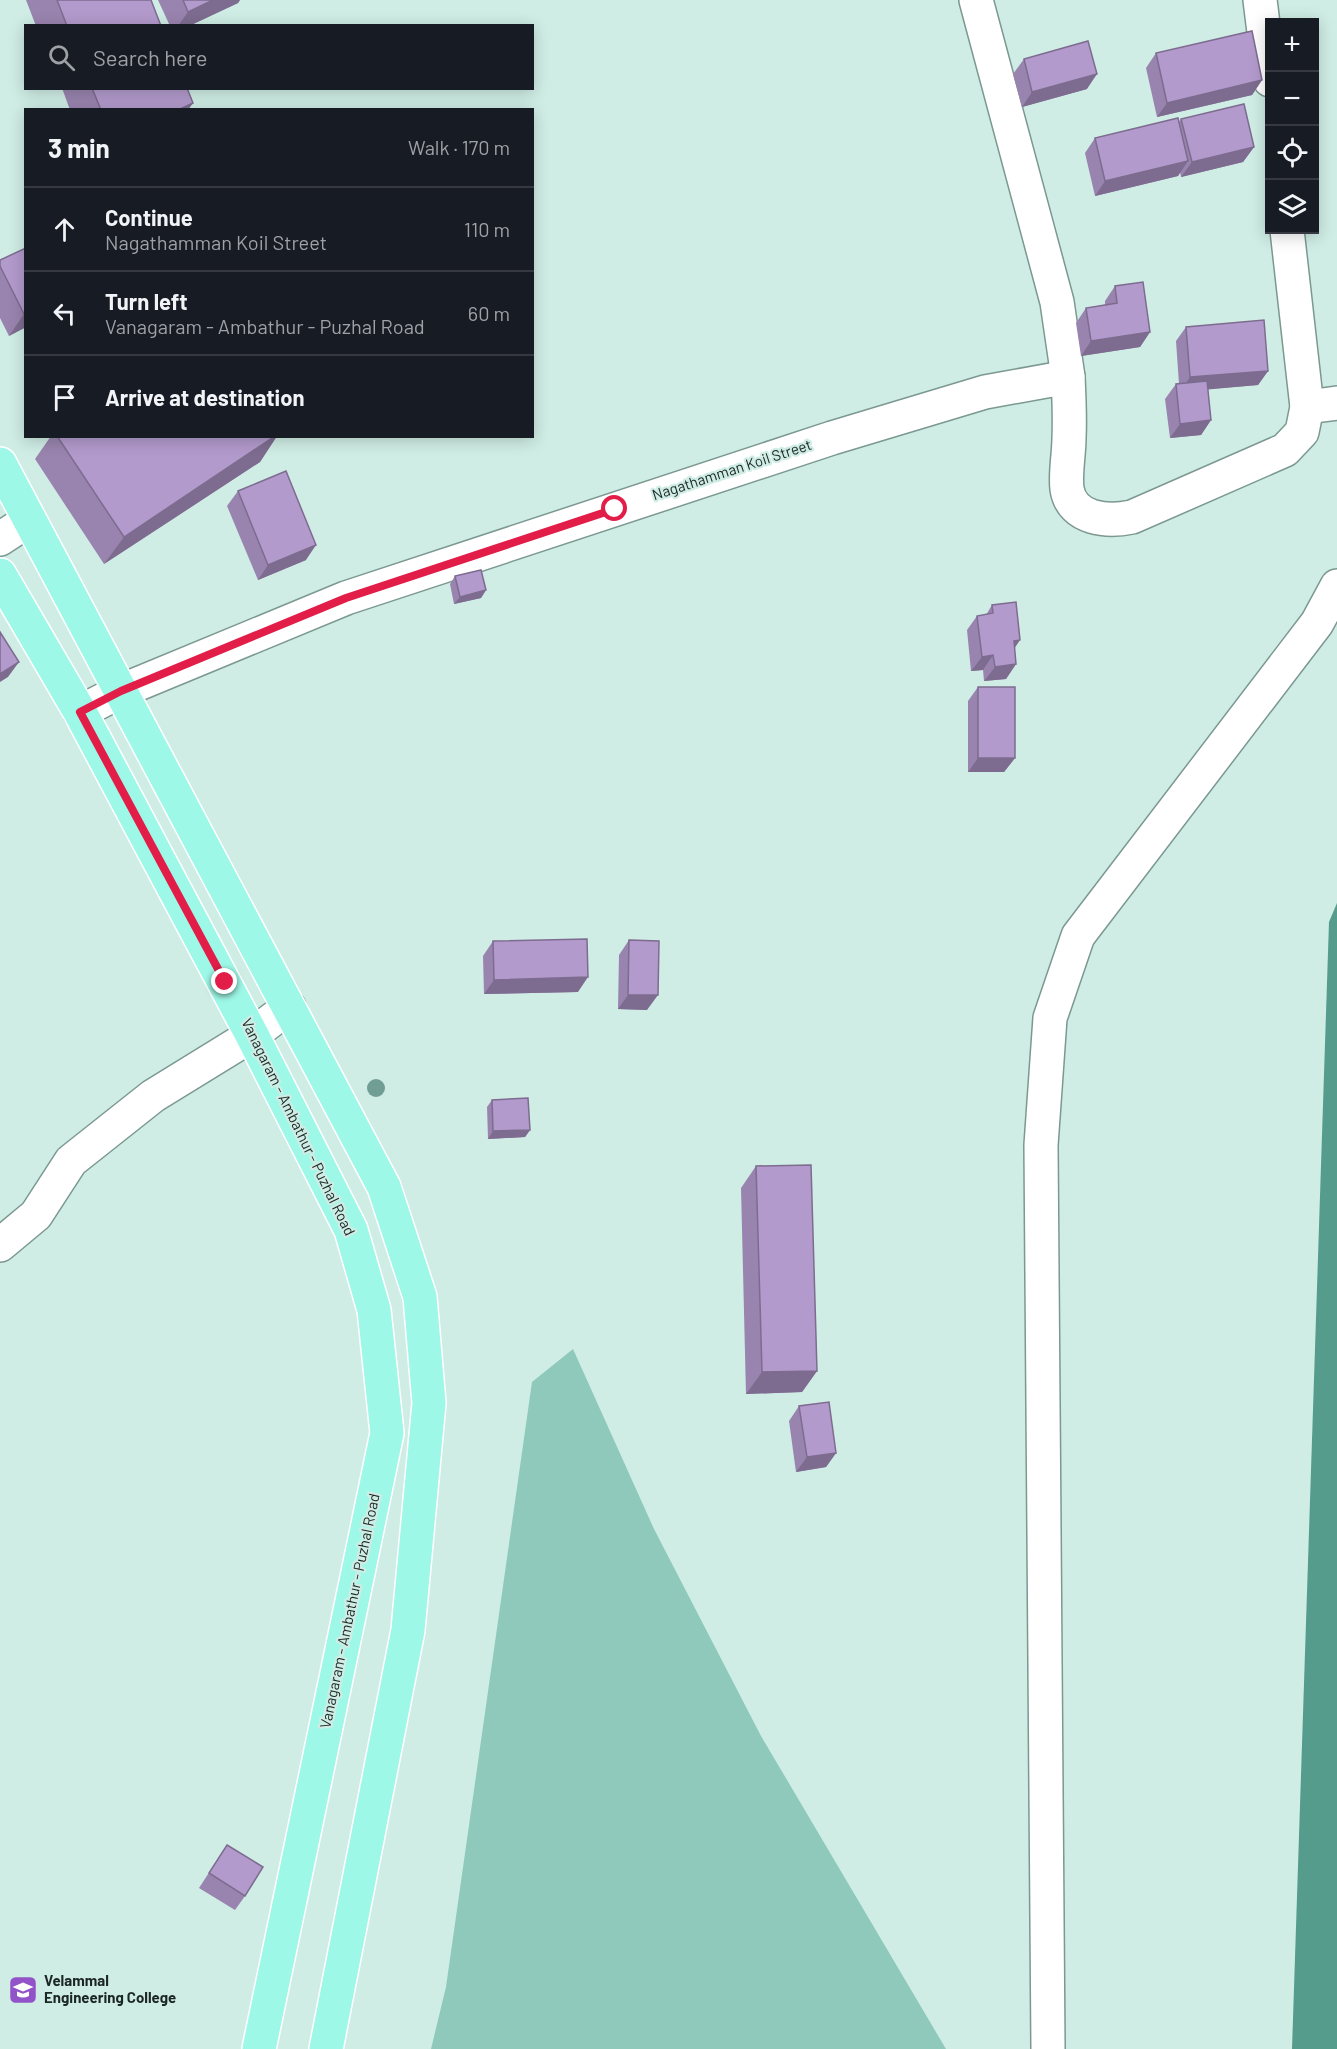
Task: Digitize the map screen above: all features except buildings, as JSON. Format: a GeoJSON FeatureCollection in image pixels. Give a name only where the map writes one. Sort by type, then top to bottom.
{"type":"FeatureCollection","features":[{"type":"Feature","properties":{"kind":"main road"},"geometry":{"type":"LineString","coordinates":[[0,464],[384,1187],[420,1297],[429,1402],[408,1630],[326,2049]]}},
{"type":"Feature","properties":{"kind":"main road","name":"Vanagaram - Ambathur - Puzhal Road"},"geometry":{"type":"LineString","coordinates":[[0,575],[80,712],[252,1035],[351,1230],[374,1310],[387,1433],[259,2049]]}},
{"type":"Feature","properties":{"kind":"street"},"geometry":{"type":"LineString","coordinates":[[976,0],[1057,302],[1068,377],[1070,418],[1067,490],[1074,505],[1094,519],[1112,522],[1132,517],[1286,450],[1302,432],[1322,405],[1288,234]]}},
{"type":"Feature","properties":{"kind":"street"},"geometry":{"type":"LineString","coordinates":[[1260,0],[1268,72]]}},
{"type":"Feature","properties":{"kind":"street","name":"Nagathamman Koil Street"},"geometry":{"type":"LineString","coordinates":[[80,712],[121,691],[346,598],[821,441],[985,392],[1068,377]]}},
{"type":"Feature","properties":{"kind":"street"},"geometry":{"type":"LineString","coordinates":[[0,539],[30,520]]}},
{"type":"Feature","properties":{"kind":"street"},"geometry":{"type":"LineString","coordinates":[[1048,2049],[1041,1145],[1050,1018],[1078,936],[1317,623],[1337,586]]}},
{"type":"Feature","properties":{"kind":"street"},"geometry":{"type":"LineString","coordinates":[[0,1245],[36,1215],[71,1161],[153,1096],[252,1035],[289,1007]]}},
{"type":"Feature","properties":{"kind":"shaded area"},"geometry":{"type":"Polygon","coordinates":[[[1337,903],[1337,2049],[1292,2049],[1329,922],[1337,903]]]}},
{"type":"Feature","properties":{"kind":"shaded area"},"geometry":{"type":"Polygon","coordinates":[[[573,1349],[654,1529],[761,1736],[946,2049],[431,2049],[446,1987],[532,1382],[573,1349]]]}},
{"type":"Feature","properties":{"kind":"place","name":"Velammal Engineering College"},"geometry":{"type":"Point","coordinates":[23,1990]}},
{"type":"Feature","properties":{"kind":"route"},"geometry":{"type":"LineString","coordinates":[[225,982],[80,712],[121,691],[346,598],[615,509]]}}]}
